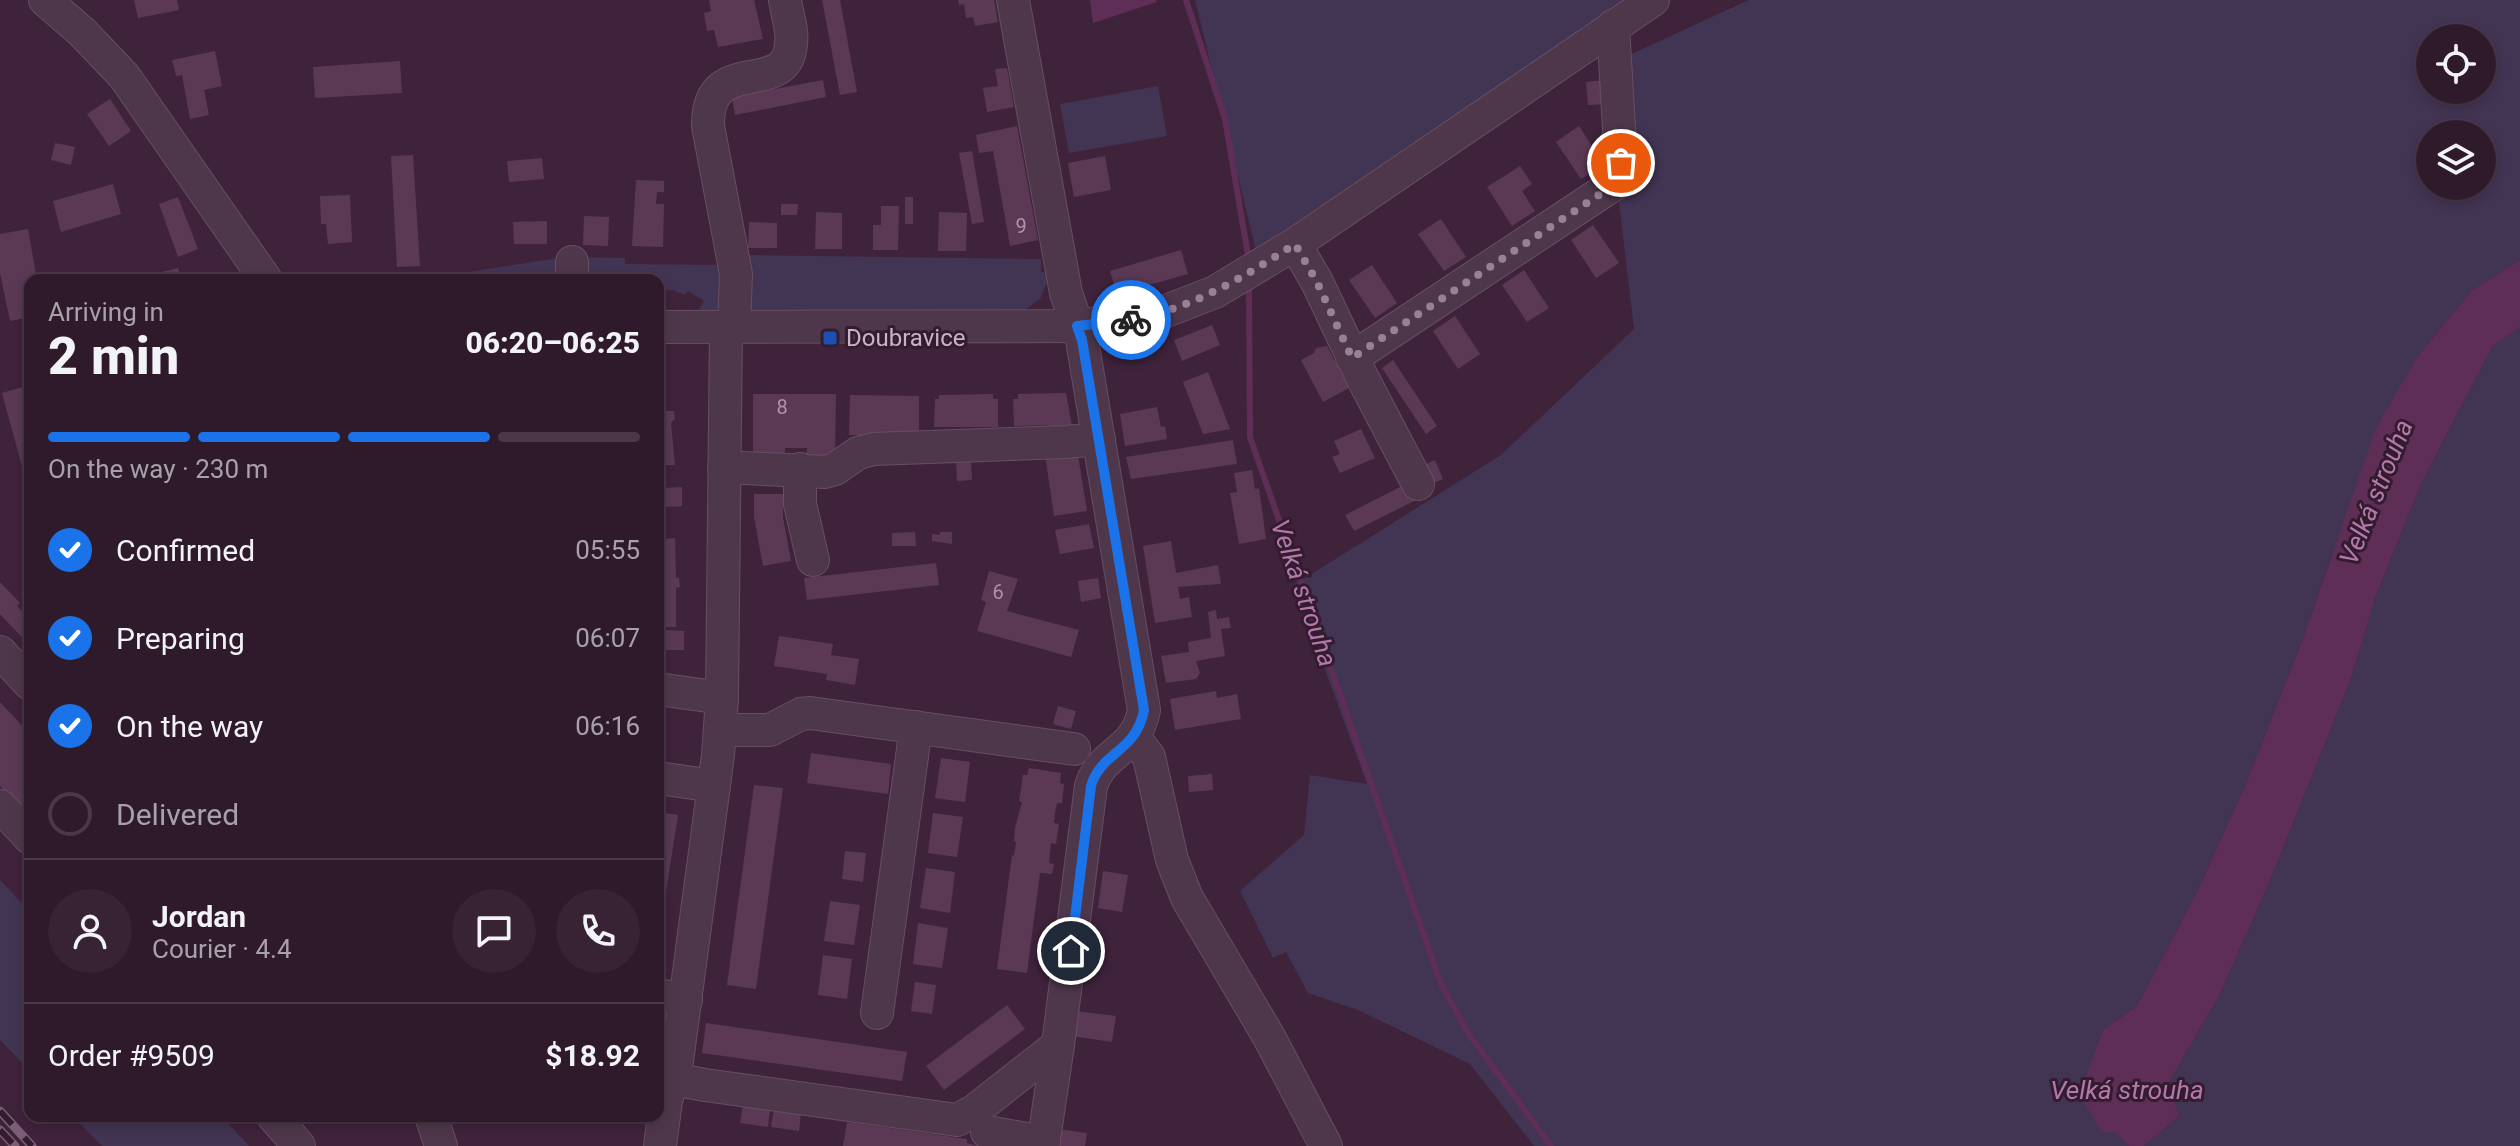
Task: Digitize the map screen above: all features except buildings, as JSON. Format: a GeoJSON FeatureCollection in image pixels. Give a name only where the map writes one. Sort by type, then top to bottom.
{"type":"FeatureCollection","features":[{"type":"Feature","properties":{"kind":"street"},"geometry":{"type":"LineString","coordinates":[[45,0],[82,32],[124,76],[262,274]]}},
{"type":"Feature","properties":{"kind":"street"},"geometry":{"type":"LineString","coordinates":[[785,0],[792,41],[785,62],[773,72],[722,86],[712,98],[708,111],[708,126],[736,274],[730,326],[724,467],[722,698],[714,786],[672,998],[666,1093],[705,1085],[957,1120],[974,1111],[1058,1045]]}},
{"type":"Feature","properties":{"kind":"street"},"geometry":{"type":"LineString","coordinates":[[987,1132],[1044,1144],[1091,786],[1097,770],[1134,737],[1143,720],[1143,693],[1082,340],[1066,293],[1013,0]]}},
{"type":"Feature","properties":{"kind":"street"},"geometry":{"type":"LineString","coordinates":[[664,327],[1077,326],[1156,315],[1197,301],[1295,244],[1653,0]]}},
{"type":"Feature","properties":{"kind":"street"},"geometry":{"type":"LineString","coordinates":[[1352,358],[1620,178],[1613,26]]}},
{"type":"Feature","properties":{"kind":"street"},"geometry":{"type":"LineString","coordinates":[[1295,244],[1418,484]]}},
{"type":"Feature","properties":{"kind":"street"},"geometry":{"type":"LineString","coordinates":[[724,467],[800,469],[820,473],[831,471],[858,453],[874,449],[1099,439]]}},
{"type":"Feature","properties":{"kind":"street"},"geometry":{"type":"LineString","coordinates":[[800,469],[800,504],[813,560]]}},
{"type":"Feature","properties":{"kind":"street"},"geometry":{"type":"LineString","coordinates":[[0,652],[24,678]]}},
{"type":"Feature","properties":{"kind":"street"},"geometry":{"type":"LineString","coordinates":[[664,690],[722,698]]}},
{"type":"Feature","properties":{"kind":"street"},"geometry":{"type":"LineString","coordinates":[[720,730],[770,730],[801,714],[810,713],[1074,749]]}},
{"type":"Feature","properties":{"kind":"street"},"geometry":{"type":"LineString","coordinates":[[877,1013],[916,727]]}},
{"type":"Feature","properties":{"kind":"street"},"geometry":{"type":"LineString","coordinates":[[1134,737],[1149,757],[1169,848],[1187,898],[1269,1037],[1326,1146]]}},
{"type":"Feature","properties":{"kind":"street"},"geometry":{"type":"LineString","coordinates":[[664,779],[714,786]]}},
{"type":"Feature","properties":{"kind":"street"},"geometry":{"type":"LineString","coordinates":[[0,806],[24,832]]}},
{"type":"Feature","properties":{"kind":"street"},"geometry":{"type":"LineString","coordinates":[[278,1122],[299,1146]]}},
{"type":"Feature","properties":{"kind":"street"},"geometry":{"type":"LineString","coordinates":[[433,1122],[441,1146]]}},
{"type":"Feature","properties":{"kind":"street"},"geometry":{"type":"LineString","coordinates":[[660,1146],[663,1122]]}},
{"type":"Feature","properties":{"kind":"shaded area"},"geometry":{"type":"Polygon","coordinates":[[[1195,0],[1635,0],[1256,251],[1195,0]]]}},
{"type":"Feature","properties":{"kind":"shaded area"},"geometry":{"type":"Polygon","coordinates":[[[1749,0],[2520,0],[2520,260],[2472,290],[2418,356],[2331,557],[2304,636],[2247,781],[2199,888],[2137,1006],[2103,1030],[2078,1092],[2129,1146],[1534,1146],[1470,1064],[1358,1010],[1308,993],[1286,952],[1273,958],[1240,891],[1304,835],[1310,775],[1367,784],[1294,585],[1501,455],[1634,329],[1603,67],[1749,0]]]}},
{"type":"Feature","properties":{"kind":"shaded area"},"geometry":{"type":"Polygon","coordinates":[[[1158,86],[1167,136],[1069,153],[1060,104],[1158,86]]]}},
{"type":"Feature","properties":{"kind":"shaded area"},"geometry":{"type":"Polygon","coordinates":[[[741,255],[1041,259],[1041,272],[1051,273],[1040,299],[1019,314],[756,313],[744,305],[741,255]]]}},
{"type":"Feature","properties":{"kind":"shaded area"},"geometry":{"type":"Polygon","coordinates":[[[565,257],[625,258],[625,264],[725,265],[719,311],[710,312],[699,309],[704,301],[688,291],[685,295],[673,290],[664,291],[664,274],[455,274],[565,257]]]}},
{"type":"Feature","properties":{"kind":"shaded area"},"geometry":{"type":"Polygon","coordinates":[[[2520,327],[2520,1146],[2144,1146],[2179,1116],[2169,1082],[2219,996],[2269,883],[2351,679],[2375,598],[2422,482],[2492,347],[2520,327]]]}},
{"type":"Feature","properties":{"kind":"shaded area"},"geometry":{"type":"Polygon","coordinates":[[[0,880],[24,906],[24,1065],[0,1040],[0,880]]]}},
{"type":"Feature","properties":{"kind":"shaded area"},"geometry":{"type":"Polygon","coordinates":[[[79,1122],[227,1122],[249,1146],[102,1146],[79,1122]]]}},
{"type":"Feature","properties":{"kind":"water"},"geometry":{"type":"Polygon","coordinates":[[[1090,0],[1156,0],[1157,2],[1093,23],[1090,0]]]}},
{"type":"Feature","properties":{"kind":"water","name":"Velká strouha"},"geometry":{"type":"Polygon","coordinates":[[[2520,260],[2520,327],[2492,347],[2422,482],[2375,598],[2351,679],[2269,883],[2219,996],[2169,1082],[2179,1116],[2144,1146],[2129,1146],[2115,1132],[2102,1132],[2078,1092],[2103,1030],[2137,1006],[2199,888],[2247,781],[2304,636],[2376,428],[2418,356],[2472,290],[2520,260]]]}},
{"type":"Feature","properties":{"kind":"waterway","name":"Velká strouha"},"geometry":{"type":"LineString","coordinates":[[1186,0],[1225,119],[1249,261]]}},
{"type":"Feature","properties":{"kind":"waterway","name":"Velká strouha"},"geometry":{"type":"LineString","coordinates":[[1249,284],[1250,437],[1441,984],[1468,1033],[1551,1146]]}},
{"type":"Feature","properties":{"kind":"railway"},"geometry":{"type":"LineString","coordinates":[[0,1111],[32,1146]]}},
{"type":"Feature","properties":{"kind":"railway"},"geometry":{"type":"LineString","coordinates":[[0,1130],[15,1146]]}},
{"type":"Feature","properties":{"kind":"way so far"},"geometry":{"type":"LineString","coordinates":[[1131,320],[1197,301],[1295,244],[1317,282],[1352,358],[1611,187],[1620,178],[1621,163]]}},
{"type":"Feature","properties":{"kind":"place","name":"Doubravice"},"geometry":{"type":"Point","coordinates":[830,338]}},
{"type":"Feature","properties":{"kind":"route"},"geometry":{"type":"LineString","coordinates":[[1071,951],[1095,772],[1129,743],[1139,729],[1144,710],[1082,340],[1077,326],[1131,320]]}}]}
